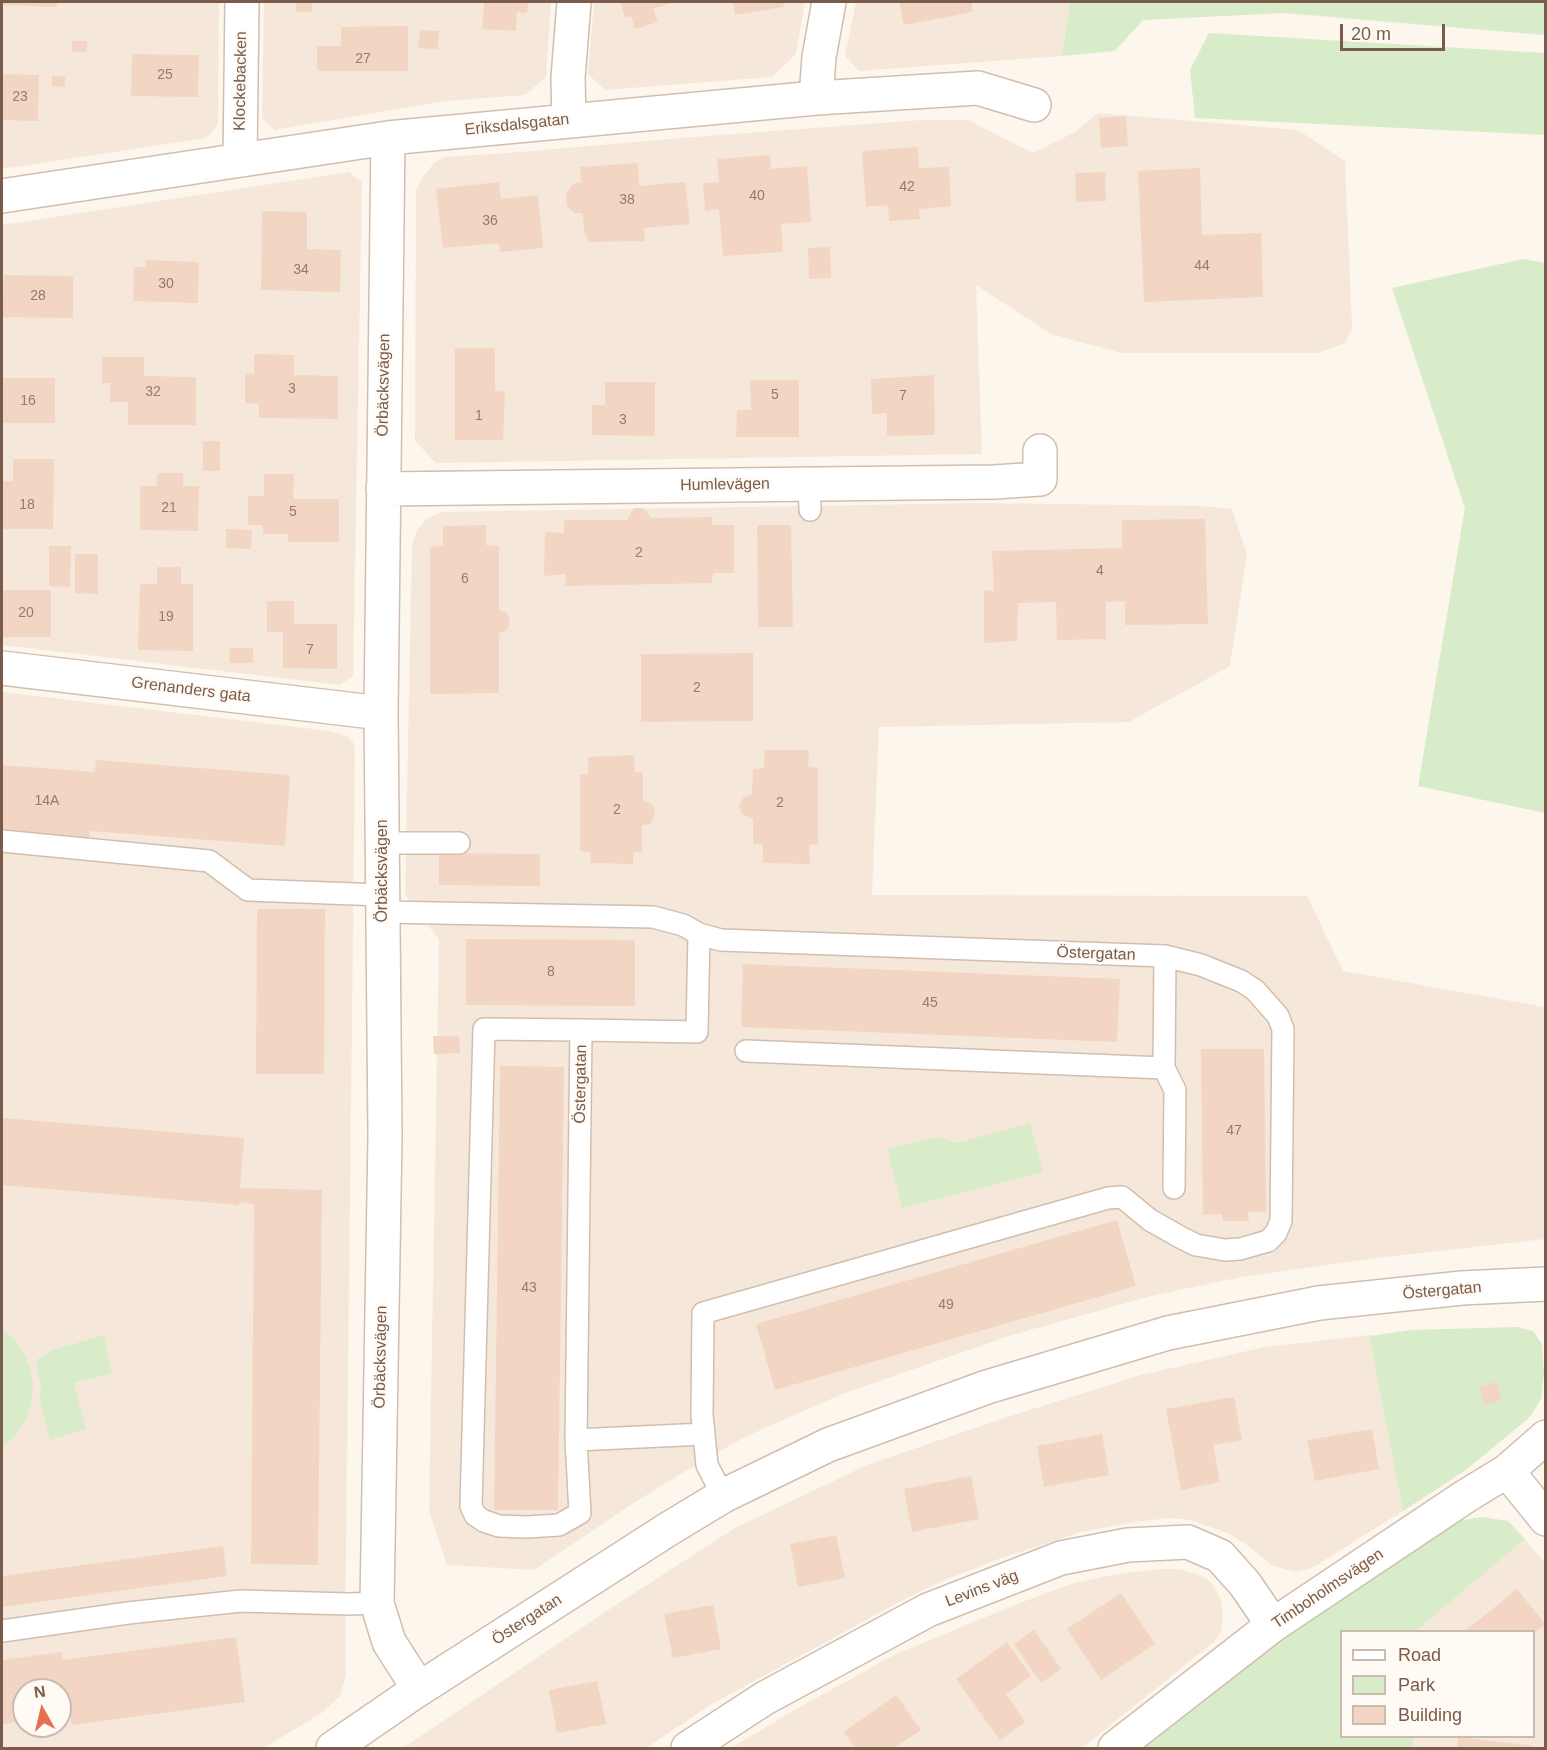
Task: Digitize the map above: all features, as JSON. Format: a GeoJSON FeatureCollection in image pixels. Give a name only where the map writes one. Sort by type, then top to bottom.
{"type":"FeatureCollection","features":[{"type":"Feature","properties":{"kind":"street","name":"Klockebacken"},"geometry":{"type":"LineString","coordinates":[[240,160],[242,2]]}},
{"type":"Feature","properties":{"kind":"street"},"geometry":{"type":"LineString","coordinates":[[569,120],[568,78],[574,2]]}},
{"type":"Feature","properties":{"kind":"street"},"geometry":{"type":"LineString","coordinates":[[816,98],[819,57],[829,2]]}},
{"type":"Feature","properties":{"kind":"street","name":"Eriksdalsgatan"},"geometry":{"type":"LineString","coordinates":[[2,196],[388,138],[816,98],[978,88],[1034,105]]}},
{"type":"Feature","properties":{"kind":"street","name":"Örbäcksvägen"},"geometry":{"type":"LineString","coordinates":[[388,138],[381,713],[385,1137],[377,1603],[389,1642],[419,1689]]}},
{"type":"Feature","properties":{"kind":"street","name":"Humlevägen"},"geometry":{"type":"LineString","coordinates":[[383,489],[810,497],[1040,478],[1040,451]]}},
{"type":"Feature","properties":{"kind":"street","name":"Grenanders gata"},"geometry":{"type":"LineString","coordinates":[[2,668],[381,713]]}},
{"type":"Feature","properties":{"kind":"street","name":"Östergatan"},"geometry":{"type":"LineString","coordinates":[[333,1749],[419,1689],[660,1534],[723,1496],[828,1445],[987,1387],[1168,1333],[1319,1303],[1462,1288],[1545,1284]]}},
{"type":"Feature","properties":{"kind":"street","name":"Timboholmsvägen"},"geometry":{"type":"LineString","coordinates":[[1115,1749],[1273,1625],[1507,1471],[1545,1437]]}},
{"type":"Feature","properties":{"kind":"street"},"geometry":{"type":"LineString","coordinates":[[1507,1471],[1545,1519]]}},
{"type":"Feature","properties":{"kind":"street","name":"Levins väg"},"geometry":{"type":"LineString","coordinates":[[688,1749],[765,1698],[927,1610],[1061,1558],[1128,1545],[1188,1542],[1220,1556],[1245,1584],[1273,1625]]}},
{"type":"Feature","properties":{"kind":"lane"},"geometry":{"type":"LineString","coordinates":[[2,841],[209,861],[248,890],[383,904],[653,917],[682,925],[699,934]]}},
{"type":"Feature","properties":{"kind":"lane"},"geometry":{"type":"LineString","coordinates":[[383,843],[459,843]]}},
{"type":"Feature","properties":{"kind":"lane","name":"Östergatan"},"geometry":{"type":"LineString","coordinates":[[581,1030],[576,1440],[580,1513],[559,1525],[500,1526],[484,1521],[475,1515],[471,1506],[484,1029],[581,1030],[697,1032],[699,934],[721,940],[1165,956],[1201,965],[1241,981],[1256,990],[1278,1016],[1283,1029],[1282,1210],[1281,1221],[1276,1233],[1268,1241],[1255,1246],[1225,1250],[1197,1245],[1150,1220],[1122,1197],[1108,1198],[703,1313],[702,1415],[707,1465],[723,1496]]}},
{"type":"Feature","properties":{"kind":"lane"},"geometry":{"type":"LineString","coordinates":[[1165,956],[1164,1068],[1175,1090],[1174,1188]]}},
{"type":"Feature","properties":{"kind":"lane"},"geometry":{"type":"LineString","coordinates":[[746,1051],[1164,1068]]}},
{"type":"Feature","properties":{"kind":"lane"},"geometry":{"type":"LineString","coordinates":[[576,1440],[704,1434]]}},
{"type":"Feature","properties":{"kind":"lane"},"geometry":{"type":"LineString","coordinates":[[2,1631],[128,1613],[242,1601],[377,1603]]}},
{"type":"Feature","properties":{"kind":"shaded area"},"geometry":{"type":"Polygon","coordinates":[[[2,2],[219,2],[218,125],[206,138],[2,169],[2,2]]]}},
{"type":"Feature","properties":{"kind":"shaded area"},"geometry":{"type":"Polygon","coordinates":[[[264,2],[551,2],[546,77],[525,95],[446,101],[275,130],[262,118],[264,2]]]}},
{"type":"Feature","properties":{"kind":"shaded area"},"geometry":{"type":"Polygon","coordinates":[[[594,2],[805,2],[796,54],[772,77],[605,90],[588,74],[594,2]]]}},
{"type":"Feature","properties":{"kind":"shaded area"},"geometry":{"type":"Polygon","coordinates":[[[856,2],[1070,2],[1062,56],[859,71],[845,56],[856,2]]]}},
{"type":"Feature","properties":{"kind":"shaded area"},"geometry":{"type":"Polygon","coordinates":[[[1098,113],[1298,130],[1345,161],[1352,328],[1345,343],[1318,353],[1121,353],[1051,334],[976,285],[982,454],[436,463],[415,441],[416,190],[434,163],[444,157],[921,120],[968,120],[1033,153],[1075,132],[1098,113]]]}},
{"type":"Feature","properties":{"kind":"shaded area"},"geometry":{"type":"Polygon","coordinates":[[[349,172],[362,182],[353,676],[340,685],[2,645],[2,225],[349,172]]]}},
{"type":"Feature","properties":{"kind":"shaded area"},"geometry":{"type":"Polygon","coordinates":[[[982,503],[1201,506],[1232,509],[1247,554],[1230,666],[1129,722],[879,727],[872,895],[1307,896],[1343,971],[1545,1007],[1545,1239],[1376,1258],[1241,1277],[1151,1296],[1012,1335],[842,1394],[745,1437],[632,1504],[534,1570],[447,1565],[429,1511],[439,940],[405,894],[412,545],[416,532],[426,519],[441,512],[982,503]]]}},
{"type":"Feature","properties":{"kind":"shaded area"},"geometry":{"type":"Polygon","coordinates":[[[2,692],[330,731],[347,736],[353,742],[355,752],[346,1675],[340,1696],[323,1712],[264,1748],[2,1748],[2,692]]]}},
{"type":"Feature","properties":{"kind":"shaded area"},"geometry":{"type":"Polygon","coordinates":[[[1369,1335],[1403,1511],[1312,1568],[1296,1572],[1273,1566],[1246,1544],[1227,1533],[1191,1520],[1171,1518],[1134,1522],[1081,1532],[996,1560],[942,1581],[901,1601],[712,1704],[646,1748],[403,1748],[735,1528],[867,1465],[1001,1419],[1141,1375],[1265,1347],[1369,1335]]]}},
{"type":"Feature","properties":{"kind":"shaded area"},"geometry":{"type":"Polygon","coordinates":[[[1525,1539],[1545,1563],[1545,1748],[1413,1748],[1413,1738],[1535,1738],[1535,1630],[1417,1630],[1525,1539]]]}},
{"type":"Feature","properties":{"kind":"shaded area"},"geometry":{"type":"Polygon","coordinates":[[[1179,1569],[1197,1574],[1211,1582],[1220,1597],[1223,1613],[1221,1631],[1215,1641],[1082,1748],[731,1748],[894,1655],[1074,1583],[1117,1574],[1179,1569]]]}},
{"type":"Feature","properties":{"kind":"green space"},"geometry":{"type":"Polygon","coordinates":[[[1070,2],[1545,2],[1545,35],[1284,13],[1143,20],[1115,51],[1062,56],[1070,2]]]}},
{"type":"Feature","properties":{"kind":"green space"},"geometry":{"type":"Polygon","coordinates":[[[1209,33],[1545,53],[1545,135],[1195,118],[1190,70],[1209,33]]]}},
{"type":"Feature","properties":{"kind":"green space"},"geometry":{"type":"Polygon","coordinates":[[[1523,259],[1546,263],[1545,813],[1418,786],[1465,508],[1392,288],[1523,259]]]}},
{"type":"Feature","properties":{"kind":"green space"},"geometry":{"type":"Polygon","coordinates":[[[1030,1123],[1043,1172],[902,1208],[887,1149],[938,1137],[957,1143],[1030,1123]]]}},
{"type":"Feature","properties":{"kind":"green space"},"geometry":{"type":"Polygon","coordinates":[[[1517,1327],[1533,1331],[1542,1344],[1544,1374],[1541,1399],[1530,1417],[1466,1470],[1403,1511],[1369,1336],[1412,1330],[1517,1327]],[[1496,1381],[1478,1387],[1484,1406],[1496,1381]]]}},
{"type":"Feature","properties":{"kind":"green space"},"geometry":{"type":"Polygon","coordinates":[[[2,1329],[22,1349],[33,1384],[26,1419],[17,1434],[2,1448],[2,1329]]]}},
{"type":"Feature","properties":{"kind":"green space"},"geometry":{"type":"Polygon","coordinates":[[[104,1335],[112,1373],[74,1383],[86,1429],[50,1440],[40,1402],[41,1389],[36,1360],[53,1350],[104,1335]]]}},
{"type":"Feature","properties":{"kind":"green space"},"geometry":{"type":"Polygon","coordinates":[[[1482,1517],[1508,1521],[1525,1539],[1417,1630],[1340,1630],[1340,1738],[1413,1738],[1413,1748],[1139,1748],[1328,1601],[1463,1520],[1482,1517]]]}},
{"type":"Feature","properties":{"kind":"building"},"geometry":{"type":"Polygon","coordinates":[[[2,2],[57,2],[57,7],[2,5],[2,2]]]}},
{"type":"Feature","properties":{"kind":"building"},"geometry":{"type":"Polygon","coordinates":[[[296,2],[312,2],[312,12],[296,12],[296,2]]]}},
{"type":"Feature","properties":{"kind":"building"},"geometry":{"type":"Polygon","coordinates":[[[484,2],[528,2],[527,13],[517,12],[516,31],[482,29],[484,2]]]}},
{"type":"Feature","properties":{"kind":"building"},"geometry":{"type":"Polygon","coordinates":[[[620,2],[674,2],[653,9],[658,22],[635,29],[631,16],[625,18],[620,2]]]}},
{"type":"Feature","properties":{"kind":"building"},"geometry":{"type":"Polygon","coordinates":[[[733,2],[783,2],[784,7],[735,15],[733,2]]]}},
{"type":"Feature","properties":{"kind":"building"},"geometry":{"type":"Polygon","coordinates":[[[899,2],[971,2],[973,12],[904,25],[899,2]]]}},
{"type":"Feature","properties":{"kind":"building"},"geometry":{"type":"Polygon","coordinates":[[[408,26],[408,71],[317,71],[317,46],[341,46],[341,27],[408,26]]]}},
{"type":"Feature","properties":{"kind":"building"},"geometry":{"type":"Polygon","coordinates":[[[420,30],[439,31],[438,49],[418,48],[420,30]]]}},
{"type":"Feature","properties":{"kind":"building"},"geometry":{"type":"Polygon","coordinates":[[[72,41],[87,41],[87,52],[72,52],[72,41]]]}},
{"type":"Feature","properties":{"kind":"building"},"geometry":{"type":"Polygon","coordinates":[[[132,54],[199,55],[198,97],[131,96],[132,54]]]}},
{"type":"Feature","properties":{"kind":"building"},"geometry":{"type":"Polygon","coordinates":[[[2,74],[39,75],[38,121],[2,120],[2,74]]]}},
{"type":"Feature","properties":{"kind":"building"},"geometry":{"type":"Polygon","coordinates":[[[52,76],[65,76],[65,87],[52,86],[52,76]]]}},
{"type":"Feature","properties":{"kind":"building"},"geometry":{"type":"Polygon","coordinates":[[[1126,116],[1128,146],[1101,148],[1099,118],[1126,116]]]}},
{"type":"Feature","properties":{"kind":"building"},"geometry":{"type":"Polygon","coordinates":[[[918,147],[919,168],[949,167],[951,206],[919,209],[920,219],[889,221],[888,205],[866,207],[862,151],[918,147]]]}},
{"type":"Feature","properties":{"kind":"building"},"geometry":{"type":"Polygon","coordinates":[[[770,155],[771,169],[807,166],[811,222],[781,224],[783,252],[723,256],[719,209],[705,211],[703,183],[719,182],[717,159],[770,155]]]}},
{"type":"Feature","properties":{"kind":"building"},"geometry":{"type":"Polygon","coordinates":[[[638,163],[639,186],[685,182],[690,224],[644,228],[645,241],[589,242],[584,232],[583,213],[574,213],[567,206],[566,194],[573,184],[581,182],[580,167],[638,163]]]}},
{"type":"Feature","properties":{"kind":"building"},"geometry":{"type":"Polygon","coordinates":[[[1200,168],[1202,235],[1261,233],[1263,297],[1144,302],[1138,171],[1200,168]]]}},
{"type":"Feature","properties":{"kind":"building"},"geometry":{"type":"Polygon","coordinates":[[[1105,172],[1106,201],[1076,202],[1075,173],[1105,172]]]}},
{"type":"Feature","properties":{"kind":"building"},"geometry":{"type":"Polygon","coordinates":[[[499,182],[501,199],[538,195],[543,248],[500,252],[499,243],[443,248],[436,189],[499,182]]]}},
{"type":"Feature","properties":{"kind":"building"},"geometry":{"type":"Polygon","coordinates":[[[262,211],[307,212],[307,249],[341,250],[340,292],[261,290],[262,211]]]}},
{"type":"Feature","properties":{"kind":"building"},"geometry":{"type":"Polygon","coordinates":[[[830,247],[831,278],[809,279],[808,248],[830,247]]]}},
{"type":"Feature","properties":{"kind":"building"},"geometry":{"type":"Polygon","coordinates":[[[146,260],[199,262],[198,303],[133,301],[134,267],[146,267],[146,260]]]}},
{"type":"Feature","properties":{"kind":"building"},"geometry":{"type":"Polygon","coordinates":[[[4,275],[73,276],[73,318],[2,317],[4,275]]]}},
{"type":"Feature","properties":{"kind":"building"},"geometry":{"type":"Polygon","coordinates":[[[455,348],[495,348],[495,391],[505,392],[503,440],[455,440],[455,348]]]}},
{"type":"Feature","properties":{"kind":"building"},"geometry":{"type":"Polygon","coordinates":[[[254,354],[294,355],[294,375],[338,376],[338,419],[259,418],[259,404],[245,403],[245,373],[254,374],[254,354]]]}},
{"type":"Feature","properties":{"kind":"building"},"geometry":{"type":"Polygon","coordinates":[[[102,357],[144,357],[144,376],[196,377],[196,425],[128,425],[128,402],[110,402],[110,383],[102,383],[102,357]]]}},
{"type":"Feature","properties":{"kind":"building"},"geometry":{"type":"Polygon","coordinates":[[[934,375],[935,435],[887,436],[887,413],[872,414],[871,379],[934,375]]]}},
{"type":"Feature","properties":{"kind":"building"},"geometry":{"type":"Polygon","coordinates":[[[2,378],[55,378],[55,423],[2,423],[2,378]]]}},
{"type":"Feature","properties":{"kind":"building"},"geometry":{"type":"Polygon","coordinates":[[[750,380],[799,380],[799,437],[736,437],[737,410],[751,410],[750,380]]]}},
{"type":"Feature","properties":{"kind":"building"},"geometry":{"type":"Polygon","coordinates":[[[605,382],[655,382],[655,436],[592,435],[592,405],[605,405],[605,382]]]}},
{"type":"Feature","properties":{"kind":"building"},"geometry":{"type":"Polygon","coordinates":[[[203,441],[220,441],[220,471],[203,471],[203,441]]]}},
{"type":"Feature","properties":{"kind":"building"},"geometry":{"type":"Polygon","coordinates":[[[13,459],[54,459],[53,529],[2,529],[2,481],[13,481],[13,459]]]}},
{"type":"Feature","properties":{"kind":"building"},"geometry":{"type":"Polygon","coordinates":[[[157,473],[183,473],[183,486],[199,486],[198,531],[140,530],[140,486],[157,486],[157,473]]]}},
{"type":"Feature","properties":{"kind":"building"},"geometry":{"type":"Polygon","coordinates":[[[264,474],[294,474],[293,499],[339,499],[339,542],[288,542],[288,534],[263,534],[263,525],[248,525],[248,496],[264,496],[264,474]]]}},
{"type":"Feature","properties":{"kind":"building"},"geometry":{"type":"Polygon","coordinates":[[[634,508],[643,508],[651,518],[712,517],[712,525],[734,525],[734,573],[713,573],[712,583],[565,586],[566,574],[544,576],[545,532],[564,533],[564,520],[627,520],[634,508]]]}},
{"type":"Feature","properties":{"kind":"building"},"geometry":{"type":"Polygon","coordinates":[[[1205,519],[1208,624],[1125,625],[1125,601],[1106,602],[1106,639],[1057,640],[1056,602],[1018,603],[1017,641],[984,643],[984,590],[994,591],[992,551],[1122,548],[1122,520],[1205,519]]]}},
{"type":"Feature","properties":{"kind":"building"},"geometry":{"type":"Polygon","coordinates":[[[486,525],[486,545],[499,546],[499,610],[506,612],[510,621],[507,630],[499,633],[499,693],[430,694],[430,547],[443,546],[443,526],[486,525]]]}},
{"type":"Feature","properties":{"kind":"building"},"geometry":{"type":"Polygon","coordinates":[[[757,525],[791,525],[793,627],[758,627],[757,525]]]}},
{"type":"Feature","properties":{"kind":"building"},"geometry":{"type":"Polygon","coordinates":[[[226,529],[252,530],[251,549],[226,548],[226,529]]]}},
{"type":"Feature","properties":{"kind":"building"},"geometry":{"type":"Polygon","coordinates":[[[49,546],[71,546],[70,587],[49,586],[49,546]]]}},
{"type":"Feature","properties":{"kind":"building"},"geometry":{"type":"Polygon","coordinates":[[[75,554],[98,554],[98,594],[75,593],[75,554]]]}},
{"type":"Feature","properties":{"kind":"building"},"geometry":{"type":"Polygon","coordinates":[[[157,567],[181,567],[181,584],[193,584],[193,651],[138,650],[140,584],[157,584],[157,567]]]}},
{"type":"Feature","properties":{"kind":"building"},"geometry":{"type":"Polygon","coordinates":[[[2,590],[51,590],[51,637],[2,637],[2,590]]]}},
{"type":"Feature","properties":{"kind":"building"},"geometry":{"type":"Polygon","coordinates":[[[267,601],[294,601],[294,624],[337,624],[337,669],[283,668],[283,632],[267,632],[267,601]]]}},
{"type":"Feature","properties":{"kind":"building"},"geometry":{"type":"Polygon","coordinates":[[[230,648],[253,648],[253,663],[229,663],[230,648]]]}},
{"type":"Feature","properties":{"kind":"building"},"geometry":{"type":"Polygon","coordinates":[[[753,653],[753,721],[641,722],[641,654],[753,653]]]}},
{"type":"Feature","properties":{"kind":"building"},"geometry":{"type":"Polygon","coordinates":[[[765,750],[809,750],[808,767],[818,768],[818,844],[809,845],[810,864],[763,863],[763,845],[753,844],[753,819],[742,814],[739,807],[743,798],[752,794],[753,769],[764,768],[765,750]]]}},
{"type":"Feature","properties":{"kind":"building"},"geometry":{"type":"Polygon","coordinates":[[[634,755],[635,772],[643,773],[643,800],[653,805],[655,815],[650,824],[642,825],[642,852],[633,852],[633,864],[590,863],[591,852],[580,851],[580,775],[588,774],[588,757],[634,755]]]}},
{"type":"Feature","properties":{"kind":"building"},"geometry":{"type":"Polygon","coordinates":[[[96,760],[290,775],[285,846],[90,831],[89,842],[2,835],[2,765],[95,772],[96,760]]]}},
{"type":"Feature","properties":{"kind":"building"},"geometry":{"type":"Polygon","coordinates":[[[439,853],[540,854],[540,886],[439,885],[439,853]]]}},
{"type":"Feature","properties":{"kind":"building"},"geometry":{"type":"Polygon","coordinates":[[[257,909],[325,909],[324,1074],[256,1074],[257,909]]]}},
{"type":"Feature","properties":{"kind":"building"},"geometry":{"type":"Polygon","coordinates":[[[466,939],[635,940],[635,1006],[466,1005],[466,939]]]}},
{"type":"Feature","properties":{"kind":"building"},"geometry":{"type":"Polygon","coordinates":[[[743,964],[1120,979],[1117,1042],[741,1027],[743,964]]]}},
{"type":"Feature","properties":{"kind":"building"},"geometry":{"type":"Polygon","coordinates":[[[433,1036],[459,1036],[460,1053],[434,1054],[433,1036]]]}},
{"type":"Feature","properties":{"kind":"building"},"geometry":{"type":"Polygon","coordinates":[[[1201,1049],[1264,1049],[1266,1212],[1248,1212],[1249,1221],[1223,1221],[1222,1214],[1203,1215],[1201,1049]]]}},
{"type":"Feature","properties":{"kind":"building"},"geometry":{"type":"Polygon","coordinates":[[[500,1066],[564,1067],[558,1510],[494,1510],[500,1066]]]}},
{"type":"Feature","properties":{"kind":"building"},"geometry":{"type":"Polygon","coordinates":[[[2,1118],[244,1138],[240,1188],[322,1190],[318,1565],[251,1564],[254,1204],[239,1202],[239,1205],[2,1185],[2,1118]]]}},
{"type":"Feature","properties":{"kind":"building"},"geometry":{"type":"Polygon","coordinates":[[[1117,1220],[1136,1286],[775,1390],[756,1324],[1117,1220]]]}},
{"type":"Feature","properties":{"kind":"building"},"geometry":{"type":"Polygon","coordinates":[[[1496,1381],[1502,1400],[1484,1406],[1478,1387],[1496,1381]]]}},
{"type":"Feature","properties":{"kind":"building"},"geometry":{"type":"Polygon","coordinates":[[[1234,1397],[1242,1440],[1213,1445],[1220,1482],[1181,1490],[1166,1409],[1234,1397]]]}},
{"type":"Feature","properties":{"kind":"building"},"geometry":{"type":"Polygon","coordinates":[[[1372,1429],[1379,1469],[1315,1481],[1307,1440],[1372,1429]]]}},
{"type":"Feature","properties":{"kind":"building"},"geometry":{"type":"Polygon","coordinates":[[[1102,1434],[1109,1475],[1044,1487],[1037,1446],[1102,1434]]]}},
{"type":"Feature","properties":{"kind":"building"},"geometry":{"type":"Polygon","coordinates":[[[971,1476],[979,1519],[912,1532],[904,1489],[971,1476]]]}},
{"type":"Feature","properties":{"kind":"building"},"geometry":{"type":"Polygon","coordinates":[[[836,1535],[845,1578],[798,1587],[790,1544],[836,1535]]]}},
{"type":"Feature","properties":{"kind":"building"},"geometry":{"type":"Polygon","coordinates":[[[223,1546],[227,1576],[2,1607],[2,1576],[223,1546]]]}},
{"type":"Feature","properties":{"kind":"building"},"geometry":{"type":"Polygon","coordinates":[[[1517,1589],[1545,1624],[1535,1632],[1535,1630],[1466,1630],[1517,1589]]]}},
{"type":"Feature","properties":{"kind":"building"},"geometry":{"type":"Polygon","coordinates":[[[1121,1593],[1155,1644],[1101,1680],[1067,1629],[1121,1593]]]}},
{"type":"Feature","properties":{"kind":"building"},"geometry":{"type":"Polygon","coordinates":[[[713,1605],[721,1649],[673,1658],[664,1614],[713,1605]]]}},
{"type":"Feature","properties":{"kind":"building"},"geometry":{"type":"Polygon","coordinates":[[[1034,1630],[1061,1669],[1041,1683],[1014,1644],[1034,1630]]]}},
{"type":"Feature","properties":{"kind":"building"},"geometry":{"type":"Polygon","coordinates":[[[236,1637],[245,1702],[72,1725],[72,1678],[12,1678],[12,1723],[2,1724],[2,1660],[62,1652],[63,1660],[236,1637]]]}},
{"type":"Feature","properties":{"kind":"building"},"geometry":{"type":"Polygon","coordinates":[[[1007,1642],[1031,1676],[1006,1694],[1025,1722],[1000,1740],[956,1679],[1007,1642]]]}},
{"type":"Feature","properties":{"kind":"building"},"geometry":{"type":"Polygon","coordinates":[[[597,1681],[606,1724],[557,1733],[549,1690],[597,1681]]]}},
{"type":"Feature","properties":{"kind":"building"},"geometry":{"type":"Polygon","coordinates":[[[896,1695],[921,1730],[894,1748],[855,1748],[844,1732],[896,1695]]]}},
{"type":"Feature","properties":{"kind":"building"},"geometry":{"type":"Polygon","coordinates":[[[1458,1738],[1534,1746],[1534,1748],[1457,1748],[1458,1738]]]}}]}
